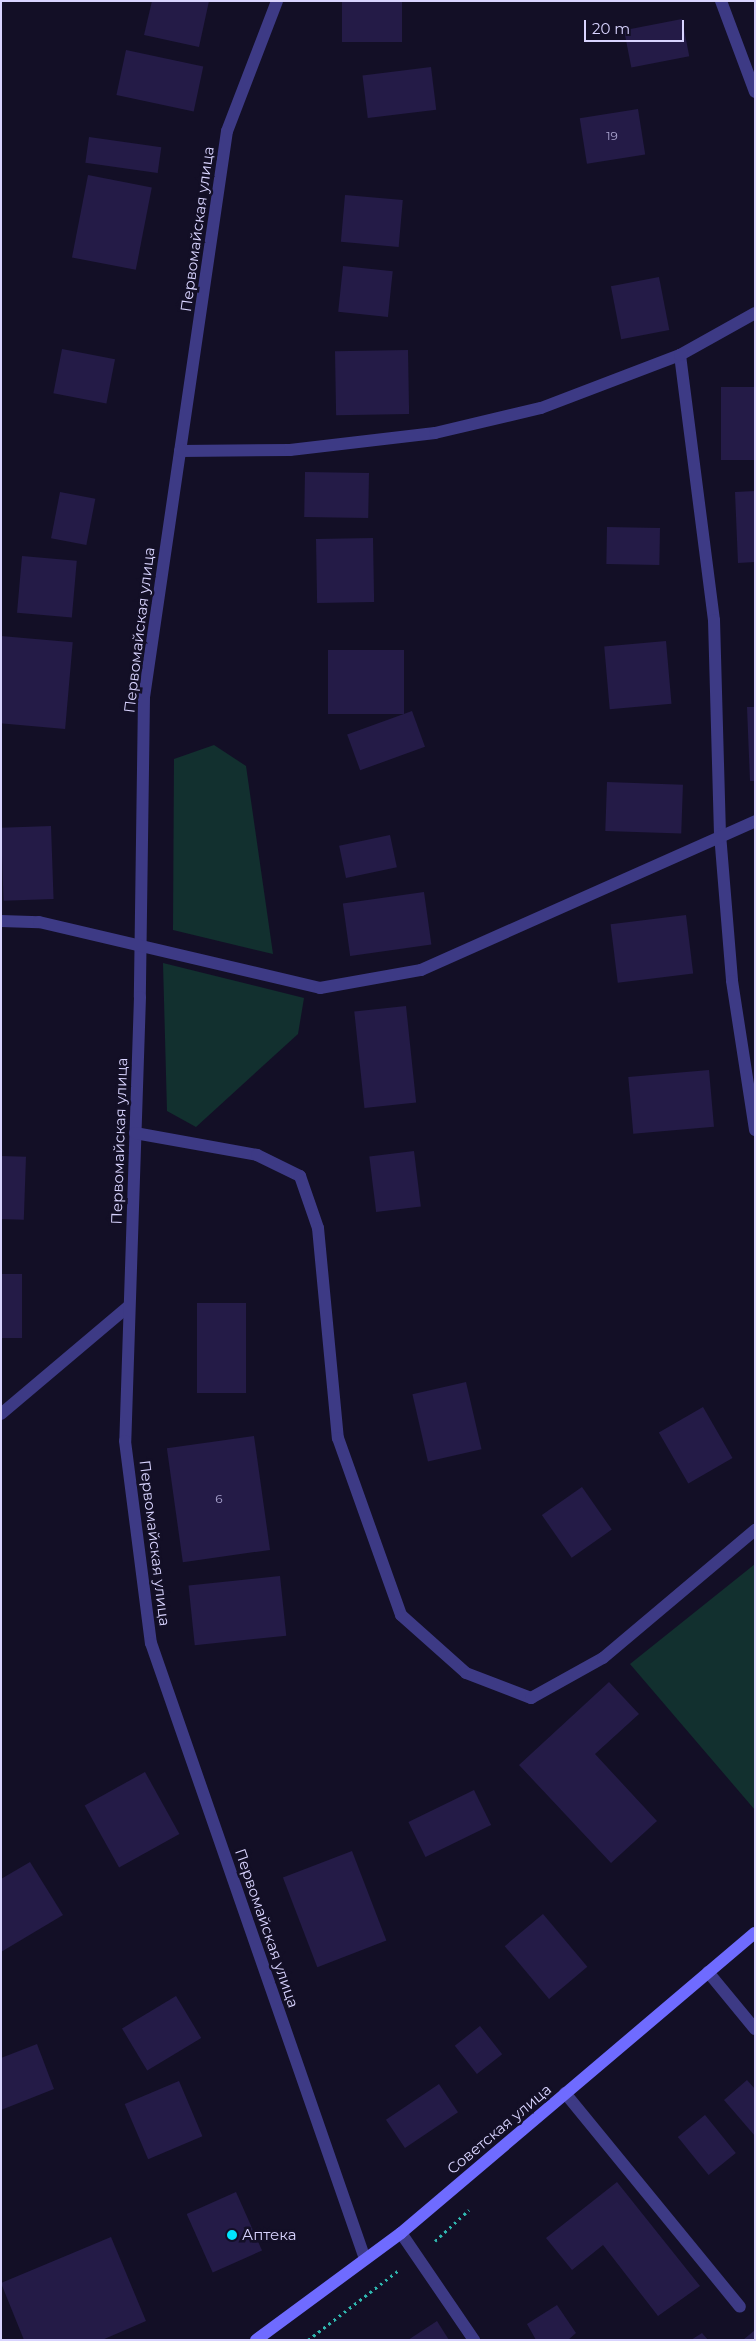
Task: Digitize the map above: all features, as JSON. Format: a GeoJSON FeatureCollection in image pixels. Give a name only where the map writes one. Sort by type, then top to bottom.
{"type":"FeatureCollection","features":[{"type":"Feature","properties":{"kind":"main road","name":"Советская улица"},"geometry":{"type":"LineString","coordinates":[[256,2340],[401,2233],[755,1933]]}},
{"type":"Feature","properties":{"kind":"street","name":"Первомайская улица"},"geometry":{"type":"LineString","coordinates":[[277,1],[228,131],[144,697],[141,945],[125,1441],[151,1643],[365,2259]]}},
{"type":"Feature","properties":{"kind":"street"},"geometry":{"type":"LineString","coordinates":[[721,1],[755,92]]}},
{"type":"Feature","properties":{"kind":"street"},"geometry":{"type":"LineString","coordinates":[[180,451],[290,450],[435,434],[541,408],[680,355],[755,313]]}},
{"type":"Feature","properties":{"kind":"street"},"geometry":{"type":"LineString","coordinates":[[680,355],[714,620],[720,834],[732,981],[755,1130]]}},
{"type":"Feature","properties":{"kind":"street"},"geometry":{"type":"LineString","coordinates":[[1,921],[39,922],[320,988],[421,970],[720,834],[755,821]]}},
{"type":"Feature","properties":{"kind":"street"},"geometry":{"type":"LineString","coordinates":[[135,1133],[257,1155],[300,1176],[318,1228],[338,1438],[401,1615],[466,1673],[530,1698],[603,1658],[755,1530]]}},
{"type":"Feature","properties":{"kind":"street"},"geometry":{"type":"LineString","coordinates":[[1,1414],[130,1306]]}},
{"type":"Feature","properties":{"kind":"street"},"geometry":{"type":"LineString","coordinates":[[708,1972],[755,2029]]}},
{"type":"Feature","properties":{"kind":"street"},"geometry":{"type":"LineString","coordinates":[[565,2094],[740,2307]]}},
{"type":"Feature","properties":{"kind":"street"},"geometry":{"type":"LineString","coordinates":[[401,2233],[474,2340]]}},
{"type":"Feature","properties":{"kind":"green space"},"geometry":{"type":"Polygon","coordinates":[[[214,745],[246,766],[273,954],[173,930],[174,759],[214,745]]]}},
{"type":"Feature","properties":{"kind":"green space"},"geometry":{"type":"Polygon","coordinates":[[[163,963],[304,998],[298,1034],[196,1127],[167,1111],[163,963]]]}},
{"type":"Feature","properties":{"kind":"green space"},"geometry":{"type":"Polygon","coordinates":[[[755,1564],[755,1810],[630,1664],[755,1564]]]}},
{"type":"Feature","properties":{"kind":"building"},"geometry":{"type":"Polygon","coordinates":[[[152,1],[209,1],[199,47],[144,35],[152,1]]]}},
{"type":"Feature","properties":{"kind":"building"},"geometry":{"type":"Polygon","coordinates":[[[342,1],[402,1],[402,42],[342,42],[342,1]]]}},
{"type":"Feature","properties":{"kind":"building"},"geometry":{"type":"Polygon","coordinates":[[[682,19],[689,56],[631,68],[624,30],[682,19]]]}},
{"type":"Feature","properties":{"kind":"building"},"geometry":{"type":"Polygon","coordinates":[[[126,50],[203,66],[194,111],[116,95],[126,50]]]}},
{"type":"Feature","properties":{"kind":"building"},"geometry":{"type":"Polygon","coordinates":[[[431,67],[436,110],[368,118],[363,75],[431,67]]]}},
{"type":"Feature","properties":{"kind":"building"},"geometry":{"type":"Polygon","coordinates":[[[638,109],[645,154],[587,164],[580,118],[638,109]]]}},
{"type":"Feature","properties":{"kind":"building"},"geometry":{"type":"Polygon","coordinates":[[[89,137],[161,147],[158,173],[85,163],[89,137]]]}},
{"type":"Feature","properties":{"kind":"building"},"geometry":{"type":"Polygon","coordinates":[[[88,175],[152,187],[136,270],[72,257],[88,175]]]}},
{"type":"Feature","properties":{"kind":"building"},"geometry":{"type":"Polygon","coordinates":[[[345,195],[403,200],[399,247],[341,242],[345,195]]]}},
{"type":"Feature","properties":{"kind":"building"},"geometry":{"type":"Polygon","coordinates":[[[343,266],[393,271],[388,317],[338,312],[343,266]]]}},
{"type":"Feature","properties":{"kind":"building"},"geometry":{"type":"Polygon","coordinates":[[[659,277],[669,330],[621,339],[611,286],[659,277]]]}},
{"type":"Feature","properties":{"kind":"building"},"geometry":{"type":"Polygon","coordinates":[[[62,349],[115,359],[106,403],[53,393],[62,349]]]}},
{"type":"Feature","properties":{"kind":"building"},"geometry":{"type":"Polygon","coordinates":[[[408,350],[409,414],[336,415],[335,351],[408,350]]]}},
{"type":"Feature","properties":{"kind":"building"},"geometry":{"type":"Polygon","coordinates":[[[721,387],[755,387],[755,460],[721,460],[721,387]]]}},
{"type":"Feature","properties":{"kind":"building"},"geometry":{"type":"Polygon","coordinates":[[[305,472],[369,473],[368,518],[304,517],[305,472]]]}},
{"type":"Feature","properties":{"kind":"building"},"geometry":{"type":"Polygon","coordinates":[[[755,491],[755,562],[738,563],[735,492],[755,491]]]}},
{"type":"Feature","properties":{"kind":"building"},"geometry":{"type":"Polygon","coordinates":[[[60,492],[95,499],[86,545],[51,538],[60,492]]]}},
{"type":"Feature","properties":{"kind":"building"},"geometry":{"type":"Polygon","coordinates":[[[607,527],[660,528],[659,565],[606,564],[607,527]]]}},
{"type":"Feature","properties":{"kind":"building"},"geometry":{"type":"Polygon","coordinates":[[[373,538],[374,602],[317,603],[316,539],[373,538]]]}},
{"type":"Feature","properties":{"kind":"building"},"geometry":{"type":"Polygon","coordinates":[[[22,556],[77,561],[72,618],[17,613],[22,556]]]}},
{"type":"Feature","properties":{"kind":"building"},"geometry":{"type":"Polygon","coordinates":[[[1,636],[73,642],[65,729],[1,723],[1,636]]]}},
{"type":"Feature","properties":{"kind":"building"},"geometry":{"type":"Polygon","coordinates":[[[666,641],[671,704],[610,709],[604,646],[666,641]]]}},
{"type":"Feature","properties":{"kind":"building"},"geometry":{"type":"Polygon","coordinates":[[[328,650],[404,650],[404,714],[328,714],[328,650]]]}},
{"type":"Feature","properties":{"kind":"building"},"geometry":{"type":"Polygon","coordinates":[[[747,707],[755,707],[755,781],[750,781],[747,707]]]}},
{"type":"Feature","properties":{"kind":"building"},"geometry":{"type":"Polygon","coordinates":[[[412,711],[425,747],[360,770],[347,735],[412,711]]]}},
{"type":"Feature","properties":{"kind":"building"},"geometry":{"type":"Polygon","coordinates":[[[607,782],[683,785],[681,834],[605,831],[607,782]]]}},
{"type":"Feature","properties":{"kind":"building"},"geometry":{"type":"Polygon","coordinates":[[[51,826],[54,899],[4,901],[1,828],[51,826]]]}},
{"type":"Feature","properties":{"kind":"building"},"geometry":{"type":"Polygon","coordinates":[[[390,835],[397,867],[346,878],[339,846],[390,835]]]}},
{"type":"Feature","properties":{"kind":"building"},"geometry":{"type":"Polygon","coordinates":[[[424,892],[431,944],[350,956],[343,903],[424,892]]]}},
{"type":"Feature","properties":{"kind":"building"},"geometry":{"type":"Polygon","coordinates":[[[686,915],[693,974],[618,983],[611,924],[686,915]]]}},
{"type":"Feature","properties":{"kind":"building"},"geometry":{"type":"Polygon","coordinates":[[[406,1006],[416,1102],[364,1108],[354,1011],[406,1006]]]}},
{"type":"Feature","properties":{"kind":"building"},"geometry":{"type":"Polygon","coordinates":[[[709,1070],[714,1127],[633,1134],[628,1077],[709,1070]]]}},
{"type":"Feature","properties":{"kind":"building"},"geometry":{"type":"Polygon","coordinates":[[[414,1151],[421,1207],[376,1212],[369,1156],[414,1151]]]}},
{"type":"Feature","properties":{"kind":"building"},"geometry":{"type":"Polygon","coordinates":[[[1,1156],[26,1157],[24,1220],[1,1219],[1,1156]]]}},
{"type":"Feature","properties":{"kind":"building"},"geometry":{"type":"Polygon","coordinates":[[[1,1274],[22,1274],[22,1338],[1,1338],[1,1274]]]}},
{"type":"Feature","properties":{"kind":"building"},"geometry":{"type":"Polygon","coordinates":[[[197,1303],[246,1303],[246,1393],[197,1393],[197,1303]]]}},
{"type":"Feature","properties":{"kind":"building"},"geometry":{"type":"Polygon","coordinates":[[[466,1382],[482,1449],[428,1462],[412,1394],[466,1382]]]}},
{"type":"Feature","properties":{"kind":"building"},"geometry":{"type":"Polygon","coordinates":[[[703,1407],[732,1458],[688,1484],[659,1432],[703,1407]]]}},
{"type":"Feature","properties":{"kind":"building"},"geometry":{"type":"Polygon","coordinates":[[[254,1436],[270,1550],[183,1562],[167,1448],[254,1436]]]}},
{"type":"Feature","properties":{"kind":"building"},"geometry":{"type":"Polygon","coordinates":[[[582,1487],[612,1530],[572,1558],[542,1515],[582,1487]]]}},
{"type":"Feature","properties":{"kind":"building"},"geometry":{"type":"Polygon","coordinates":[[[280,1576],[286,1636],[195,1645],[189,1586],[280,1576]]]}},
{"type":"Feature","properties":{"kind":"building"},"geometry":{"type":"Polygon","coordinates":[[[609,1682],[639,1714],[595,1754],[657,1821],[611,1863],[519,1765],[609,1682]]]}},
{"type":"Feature","properties":{"kind":"building"},"geometry":{"type":"Polygon","coordinates":[[[145,1772],[179,1834],[119,1868],[85,1805],[145,1772]]]}},
{"type":"Feature","properties":{"kind":"building"},"geometry":{"type":"Polygon","coordinates":[[[474,1790],[491,1825],[425,1857],[408,1822],[474,1790]]]}},
{"type":"Feature","properties":{"kind":"building"},"geometry":{"type":"Polygon","coordinates":[[[352,1851],[386,1941],[317,1967],[283,1878],[352,1851]]]}},
{"type":"Feature","properties":{"kind":"building"},"geometry":{"type":"Polygon","coordinates":[[[30,1862],[63,1915],[1,1952],[1,1879],[30,1862]]]}},
{"type":"Feature","properties":{"kind":"building"},"geometry":{"type":"Polygon","coordinates":[[[543,1914],[587,1967],[549,1999],[505,1946],[543,1914]]]}},
{"type":"Feature","properties":{"kind":"building"},"geometry":{"type":"Polygon","coordinates":[[[176,1996],[201,2038],[147,2070],[122,2028],[176,1996]]]}},
{"type":"Feature","properties":{"kind":"building"},"geometry":{"type":"Polygon","coordinates":[[[480,2026],[502,2054],[477,2074],[455,2046],[480,2026]]]}},
{"type":"Feature","properties":{"kind":"building"},"geometry":{"type":"Polygon","coordinates":[[[37,2044],[54,2089],[1,2110],[1,2058],[37,2044]]]}},
{"type":"Feature","properties":{"kind":"building"},"geometry":{"type":"Polygon","coordinates":[[[747,2080],[755,2089],[755,2136],[724,2100],[747,2080]]]}},
{"type":"Feature","properties":{"kind":"building"},"geometry":{"type":"Polygon","coordinates":[[[179,2081],[202,2136],[148,2159],[125,2104],[179,2081]]]}},
{"type":"Feature","properties":{"kind":"building"},"geometry":{"type":"Polygon","coordinates":[[[439,2084],[458,2112],[405,2148],[386,2120],[439,2084]]]}},
{"type":"Feature","properties":{"kind":"building"},"geometry":{"type":"Polygon","coordinates":[[[705,2115],[736,2153],[709,2175],[678,2137],[705,2115]]]}},
{"type":"Feature","properties":{"kind":"building"},"geometry":{"type":"Polygon","coordinates":[[[617,2182],[700,2286],[658,2316],[603,2245],[572,2270],[546,2238],[617,2182]]]}},
{"type":"Feature","properties":{"kind":"building"},"geometry":{"type":"Polygon","coordinates":[[[236,2192],[262,2250],[213,2272],[187,2214],[236,2192]]]}},
{"type":"Feature","properties":{"kind":"building"},"geometry":{"type":"Polygon","coordinates":[[[111,2237],[146,2321],[102,2340],[24,2340],[1,2283],[111,2237]]]}},
{"type":"Feature","properties":{"kind":"building"},"geometry":{"type":"Polygon","coordinates":[[[557,2305],[576,2333],[568,2340],[536,2340],[527,2324],[557,2305]]]}},
{"type":"Feature","properties":{"kind":"building"},"geometry":{"type":"Polygon","coordinates":[[[437,2321],[449,2340],[408,2340],[437,2321]]]}},
{"type":"Feature","properties":{"kind":"building"},"geometry":{"type":"Polygon","coordinates":[[[755,2330],[755,2340],[743,2340],[755,2330]]]}},
{"type":"Feature","properties":{"kind":"building"},"geometry":{"type":"Polygon","coordinates":[[[702,2333],[708,2340],[691,2340],[702,2333]]]}},
{"type":"Feature","properties":{"kind":"place","name":"Аптека"},"geometry":{"type":"Point","coordinates":[232,2235]}}]}
